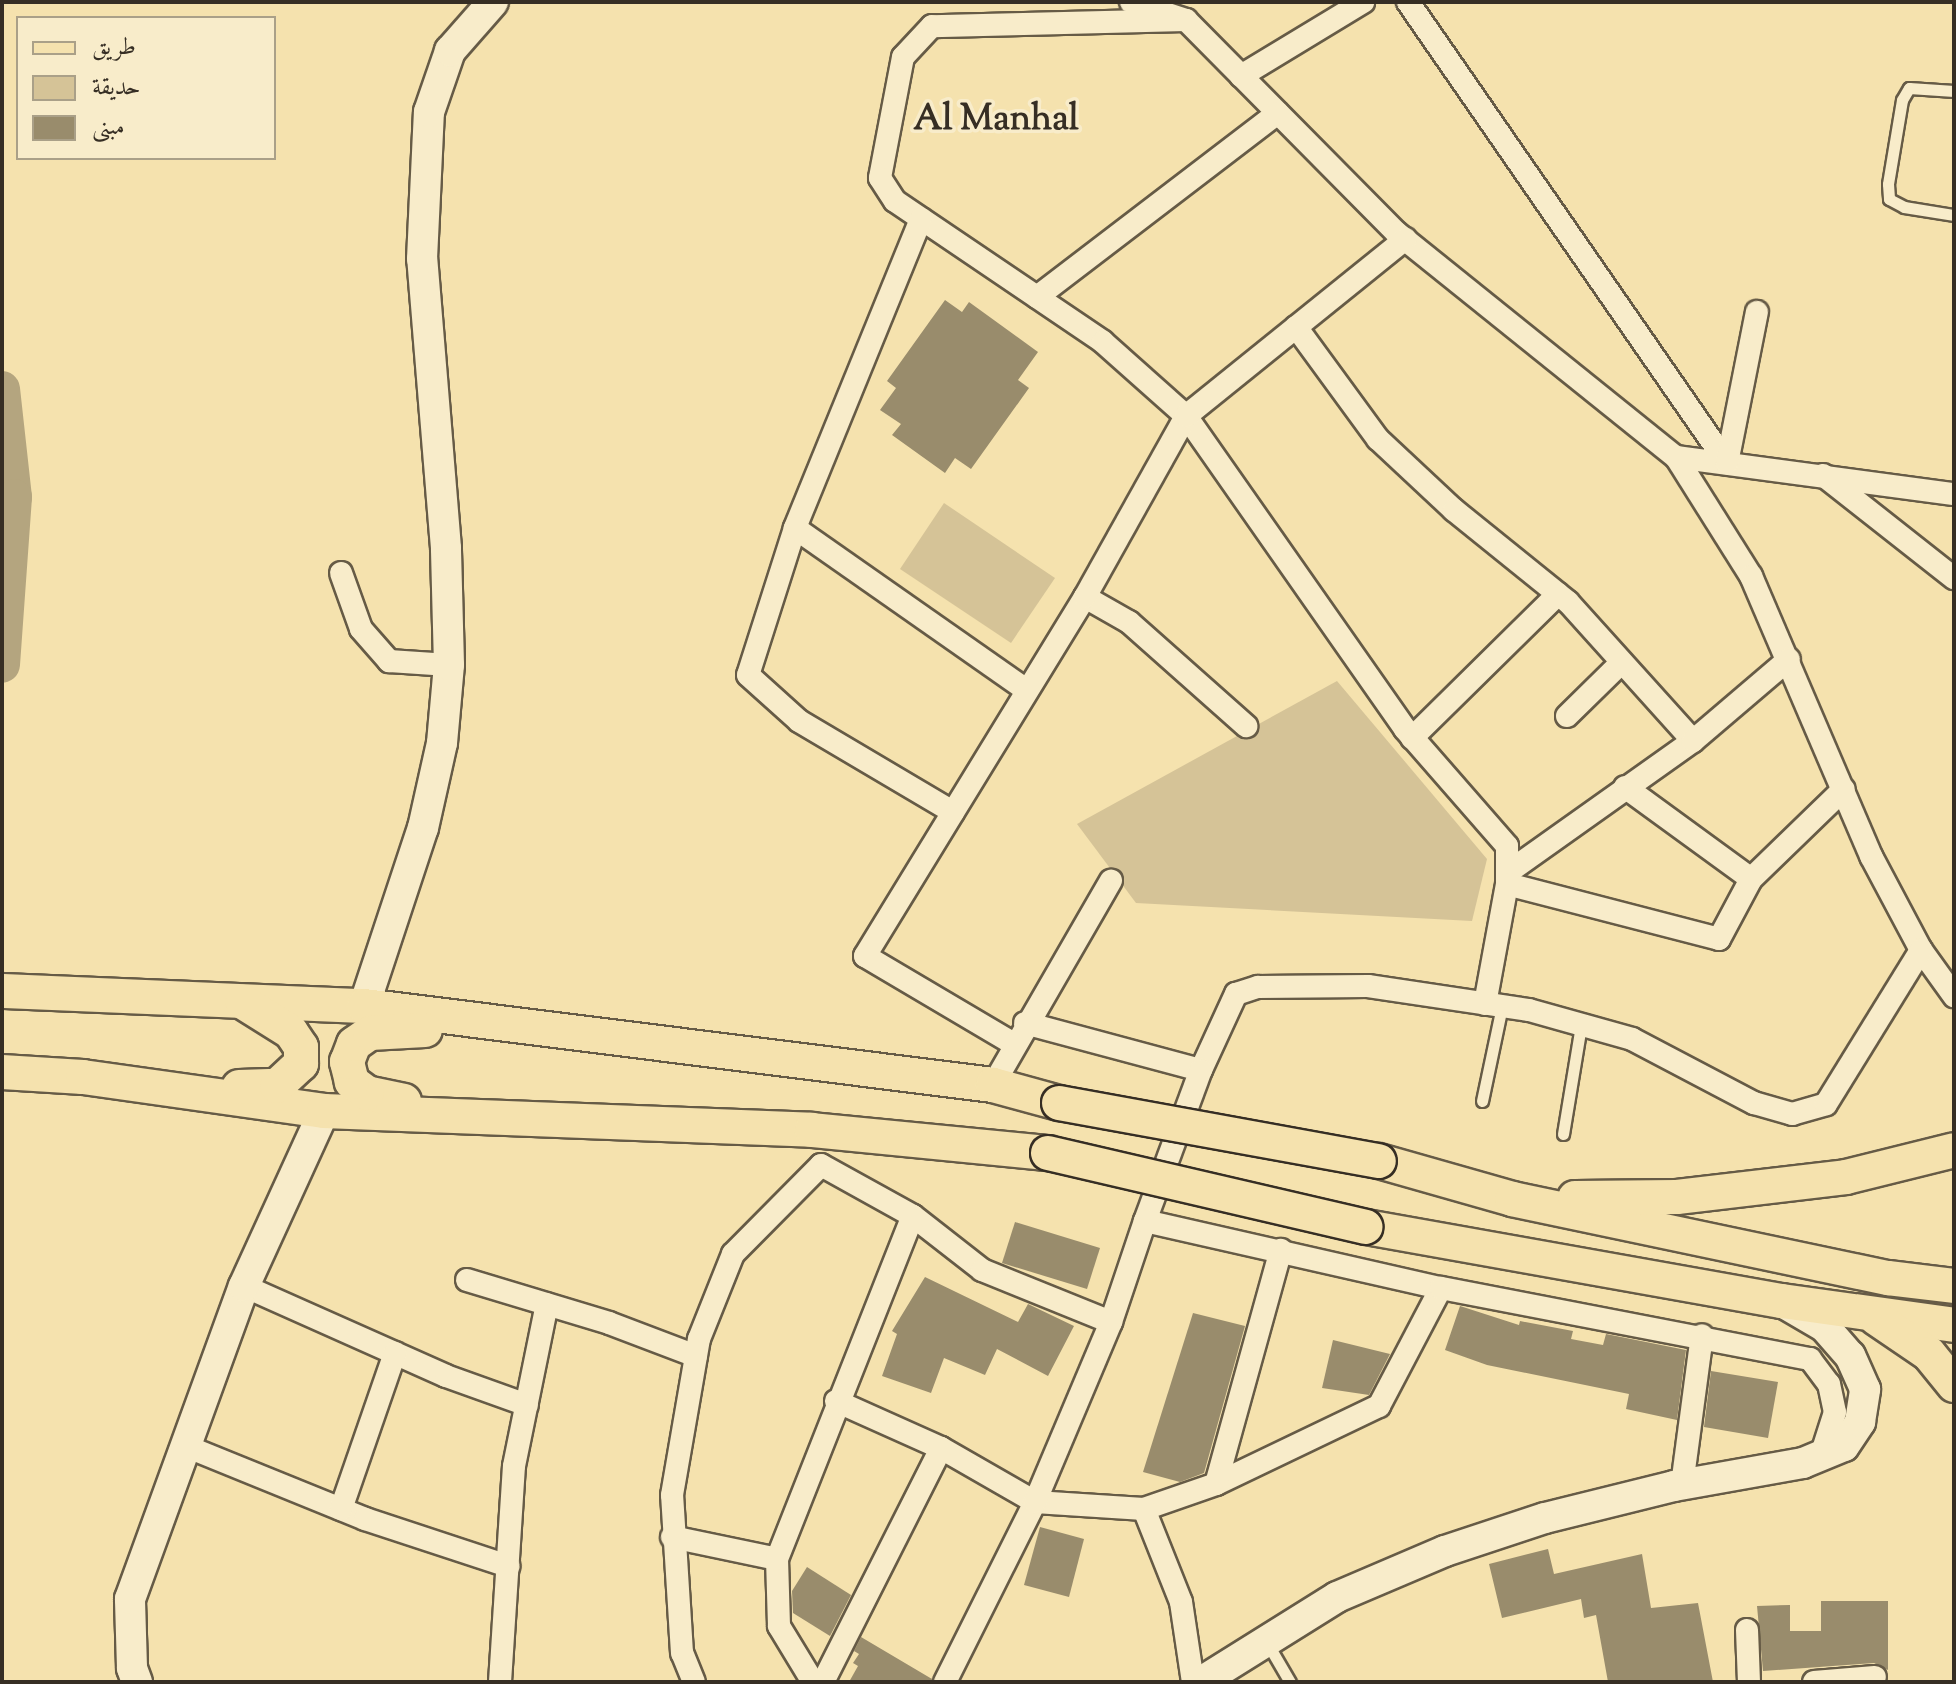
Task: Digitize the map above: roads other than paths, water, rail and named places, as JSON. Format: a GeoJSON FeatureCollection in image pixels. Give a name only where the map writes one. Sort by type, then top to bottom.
{"type":"FeatureCollection","features":[{"type":"Feature","properties":{"kind":"main road"},"geometry":{"type":"LineString","coordinates":[[2,991],[364,1006],[993,1085],[1059,1103],[1379,1161],[1512,1199],[1888,1278],[1954,1286]]}},
{"type":"Feature","properties":{"kind":"main road"},"geometry":{"type":"LineString","coordinates":[[162,1088],[277,1086],[291,1078],[301,1064],[301,1047],[291,1032],[241,1001]]}},
{"type":"Feature","properties":{"kind":"main road"},"geometry":{"type":"LineString","coordinates":[[471,1115],[367,1093],[352,1082],[349,1072],[347,1062],[354,1044],[370,1033],[521,1024]]}},
{"type":"Feature","properties":{"kind":"main road"},"geometry":{"type":"LineString","coordinates":[[2,1072],[83,1077],[324,1111],[812,1130],[1048,1153],[1366,1227],[1782,1301],[1954,1325]]}},
{"type":"Feature","properties":{"kind":"main road"},"geometry":{"type":"LineString","coordinates":[[1512,1199],[1677,1197],[1846,1177],[1954,1150]]}},
{"type":"Feature","properties":{"kind":"main road"},"geometry":{"type":"LineString","coordinates":[[1868,1314],[1929,1354],[1954,1385]]}},
{"type":"Feature","properties":{"kind":"street"},"geometry":{"type":"LineString","coordinates":[[364,1006],[423,828],[442,743],[449,665],[446,548],[422,259],[429,112],[450,51],[493,2]]}},
{"type":"Feature","properties":{"kind":"street"},"geometry":{"type":"LineString","coordinates":[[1131,2],[1186,20],[1405,239],[1676,457],[1751,576],[1871,856],[1921,950],[1954,996]]}},
{"type":"Feature","properties":{"kind":"street"},"geometry":{"type":"LineString","coordinates":[[1241,76],[1363,2]]}},
{"type":"Feature","properties":{"kind":"street"},"geometry":{"type":"LineString","coordinates":[[1408,2],[1727,463]]}},
{"type":"Feature","properties":{"kind":"street"},"geometry":{"type":"LineString","coordinates":[[1186,20],[932,26],[903,57],[880,178],[895,201],[1103,342],[1186,416],[1412,738],[1507,846],[1507,878],[1493,1005]]}},
{"type":"Feature","properties":{"kind":"street"},"geometry":{"type":"LineString","coordinates":[[1037,297],[1278,113]]}},
{"type":"Feature","properties":{"kind":"street"},"geometry":{"type":"LineString","coordinates":[[921,219],[795,528],[748,675],[799,721],[953,812]]}},
{"type":"Feature","properties":{"kind":"street"},"geometry":{"type":"LineString","coordinates":[[1014,1044],[865,956],[1085,597],[1186,416],[1405,239]]}},
{"type":"Feature","properties":{"kind":"street"},"geometry":{"type":"LineString","coordinates":[[1727,463],[1757,312]]}},
{"type":"Feature","properties":{"kind":"street"},"geometry":{"type":"LineString","coordinates":[[1296,327],[1378,439],[1454,510],[1558,594],[1693,741]]}},
{"type":"Feature","properties":{"kind":"street"},"geometry":{"type":"LineString","coordinates":[[1676,457],[1820,473],[1954,494]]}},
{"type":"Feature","properties":{"kind":"street"},"geometry":{"type":"LineString","coordinates":[[1820,473],[1954,578]]}},
{"type":"Feature","properties":{"kind":"street"},"geometry":{"type":"LineString","coordinates":[[795,528],[1026,690]]}},
{"type":"Feature","properties":{"kind":"street"},"geometry":{"type":"LineString","coordinates":[[341,573],[361,629],[389,661],[449,665]]}},
{"type":"Feature","properties":{"kind":"street"},"geometry":{"type":"LineString","coordinates":[[1412,738],[1558,594]]}},
{"type":"Feature","properties":{"kind":"street"},"geometry":{"type":"LineString","coordinates":[[1085,597],[1129,622],[1246,726]]}},
{"type":"Feature","properties":{"kind":"street"},"geometry":{"type":"LineString","coordinates":[[1507,878],[1625,787],[1693,741],[1789,659]]}},
{"type":"Feature","properties":{"kind":"street"},"geometry":{"type":"LineString","coordinates":[[1567,716],[1620,664]]}},
{"type":"Feature","properties":{"kind":"street"},"geometry":{"type":"LineString","coordinates":[[1625,787],[1751,879]]}},
{"type":"Feature","properties":{"kind":"street"},"geometry":{"type":"LineString","coordinates":[[1507,878],[1719,939],[1751,879],[1844,789]]}},
{"type":"Feature","properties":{"kind":"street"},"geometry":{"type":"LineString","coordinates":[[993,1085],[1025,1023],[1111,881]]}},
{"type":"Feature","properties":{"kind":"street"},"geometry":{"type":"LineString","coordinates":[[945,1682],[1035,1502],[1111,1322],[1201,1070],[1236,994],[1258,987],[1368,986],[1493,1005],[1632,1039],[1754,1103],[1792,1114],[1811,1111],[1826,1104],[1921,950]]}},
{"type":"Feature","properties":{"kind":"street"},"geometry":{"type":"LineString","coordinates":[[1025,1023],[1201,1070]]}},
{"type":"Feature","properties":{"kind":"street"},"geometry":{"type":"LineString","coordinates":[[137,1682],[132,1668],[130,1599],[188,1447],[244,1286],[324,1111]]}},
{"type":"Feature","properties":{"kind":"street"},"geometry":{"type":"LineString","coordinates":[[694,1682],[682,1653],[672,1537],[672,1495],[696,1356],[733,1254],[821,1165],[913,1216],[982,1270],[1111,1322]]}},
{"type":"Feature","properties":{"kind":"street"},"geometry":{"type":"LineString","coordinates":[[813,1682],[779,1626],[777,1559],[836,1401],[913,1216]]}},
{"type":"Feature","properties":{"kind":"street"},"geometry":{"type":"LineString","coordinates":[[1145,1221],[1441,1288],[1702,1335],[1810,1359],[1829,1384],[1835,1412],[1821,1456]]}},
{"type":"Feature","properties":{"kind":"street"},"geometry":{"type":"LineString","coordinates":[[1216,1484],[1281,1250]]}},
{"type":"Feature","properties":{"kind":"street"},"geometry":{"type":"LineString","coordinates":[[467,1280],[547,1304],[696,1356]]}},
{"type":"Feature","properties":{"kind":"street"},"geometry":{"type":"LineString","coordinates":[[244,1286],[395,1353],[527,1405]]}},
{"type":"Feature","properties":{"kind":"street"},"geometry":{"type":"LineString","coordinates":[[836,1401],[941,1448],[1035,1502],[1144,1509],[1216,1484],[1379,1406],[1441,1288]]}},
{"type":"Feature","properties":{"kind":"street"},"geometry":{"type":"LineString","coordinates":[[1201,1682],[1337,1597],[1445,1551],[1545,1518],[1821,1456],[1844,1446],[1860,1422],[1865,1389],[1850,1356],[1825,1327],[1782,1301]]}},
{"type":"Feature","properties":{"kind":"street"},"geometry":{"type":"LineString","coordinates":[[500,1682],[514,1466],[547,1304]]}},
{"type":"Feature","properties":{"kind":"street"},"geometry":{"type":"LineString","coordinates":[[1682,1485],[1702,1335]]}},
{"type":"Feature","properties":{"kind":"street"},"geometry":{"type":"LineString","coordinates":[[341,1509],[395,1353]]}},
{"type":"Feature","properties":{"kind":"street"},"geometry":{"type":"LineString","coordinates":[[188,1447],[341,1509],[508,1566]]}},
{"type":"Feature","properties":{"kind":"street"},"geometry":{"type":"LineString","coordinates":[[823,1682],[941,1448]]}},
{"type":"Feature","properties":{"kind":"street"},"geometry":{"type":"LineString","coordinates":[[1144,1509],[1181,1602],[1193,1682]]}},
{"type":"Feature","properties":{"kind":"street"},"geometry":{"type":"LineString","coordinates":[[672,1537],[777,1559]]}},
{"type":"Feature","properties":{"kind":"street"},"geometry":{"type":"LineString","coordinates":[[1747,1630],[1749,1682]]}},
{"type":"Feature","properties":{"kind":"street"},"geometry":{"type":"LineString","coordinates":[[1814,1682],[1875,1677]]}},
{"type":"Feature","properties":{"kind":"lane"},"geometry":{"type":"LineString","coordinates":[[1954,91],[1909,88],[1902,100],[1888,184],[1889,199],[1904,207],[1954,215]]}},
{"type":"Feature","properties":{"kind":"lane"},"geometry":{"type":"LineString","coordinates":[[1482,1101],[1493,1005]]}},
{"type":"Feature","properties":{"kind":"lane"},"geometry":{"type":"LineString","coordinates":[[1563,1134],[1581,1025]]}},
{"type":"Feature","properties":{"kind":"lane"},"geometry":{"type":"LineString","coordinates":[[1265,1640],[1290,1682]]}},
{"type":"Feature","properties":{"kind":"waterway"},"geometry":{"type":"LineString","coordinates":[[2,389],[14,497],[2,665]]}},
{"type":"Feature","properties":{"kind":"district","name":"Al Manhal"},"geometry":{"type":"Point","coordinates":[996,121]}}]}
